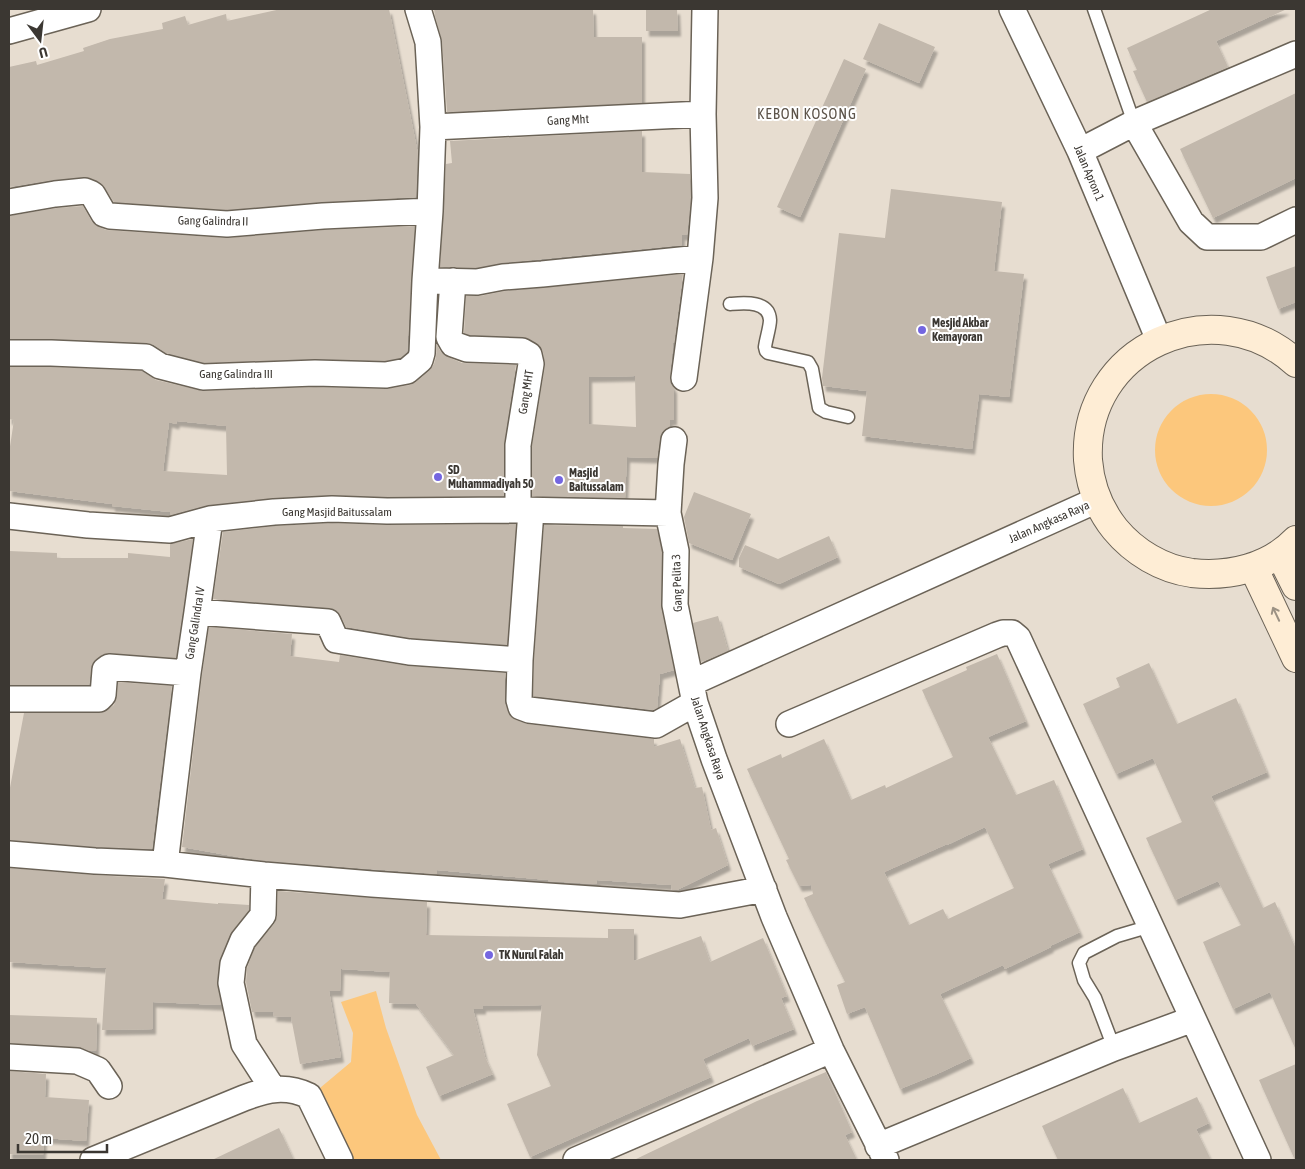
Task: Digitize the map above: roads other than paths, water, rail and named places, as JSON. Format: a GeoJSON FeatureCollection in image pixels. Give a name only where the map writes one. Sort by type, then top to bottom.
{"type":"FeatureCollection","features":[{"type":"Feature","properties":{"kind":"street"},"geometry":{"type":"LineString","coordinates":[[9,31],[88,9]]}},
{"type":"Feature","properties":{"kind":"street"},"geometry":{"type":"LineString","coordinates":[[418,9],[428,42],[433,127],[430,211],[424,280],[477,282],[503,277],[700,258]]}},
{"type":"Feature","properties":{"kind":"street"},"geometry":{"type":"LineString","coordinates":[[684,378],[698,305],[705,198],[703,114],[706,9]]}},
{"type":"Feature","properties":{"kind":"street","name":"Jalan Apron 1"},"geometry":{"type":"LineString","coordinates":[[1012,9],[1080,151],[1159,340]]}},
{"type":"Feature","properties":{"kind":"street"},"geometry":{"type":"LineString","coordinates":[[1080,151],[1134,122],[1296,54]]}},
{"type":"Feature","properties":{"kind":"street","name":"Gang Mht"},"geometry":{"type":"LineString","coordinates":[[433,127],[703,114]]}},
{"type":"Feature","properties":{"kind":"street"},"geometry":{"type":"LineString","coordinates":[[1134,122],[1191,222],[1207,237],[1260,237],[1296,220]]}},
{"type":"Feature","properties":{"kind":"street","name":"Gang Galindra II"},"geometry":{"type":"LineString","coordinates":[[9,202],[85,191],[90,192],[104,214],[110,216],[227,224],[323,216],[430,211]]}},
{"type":"Feature","properties":{"kind":"street","name":"Gang Galindra III"},"geometry":{"type":"LineString","coordinates":[[9,352],[146,357],[160,366],[203,377],[315,372],[386,375],[407,372],[420,360],[422,353],[424,280]]}},
{"type":"Feature","properties":{"kind":"street","name":"Gang MHT"},"geometry":{"type":"LineString","coordinates":[[453,282],[449,337],[453,344],[467,349],[522,351],[529,355],[531,364],[518,445],[524,511]]}},
{"type":"Feature","properties":{"kind":"street"},"geometry":{"type":"LineString","coordinates":[[1291,353],[1253,336],[1222,329],[1189,331],[1159,340],[1136,354],[1116,373],[1101,395],[1091,421],[1088,447],[1089,474],[1097,500],[1108,520],[1123,538],[1141,553],[1161,565],[1184,572],[1208,575],[1231,573],[1254,567],[1288,547],[1296,586]]}},
{"type":"Feature","properties":{"kind":"street"},"geometry":{"type":"LineString","coordinates":[[668,513],[674,440]]}},
{"type":"Feature","properties":{"kind":"street","name":"Jalan Angkasa Raya"},"geometry":{"type":"LineString","coordinates":[[882,1153],[831,1050],[774,917],[714,759],[693,693],[1097,500]]}},
{"type":"Feature","properties":{"kind":"street","name":"Gang Masjid Baitussalam"},"geometry":{"type":"LineString","coordinates":[[9,516],[88,525],[170,530],[210,519],[274,512],[332,509],[396,512],[668,513]]}},
{"type":"Feature","properties":{"kind":"street"},"geometry":{"type":"LineString","coordinates":[[524,511],[519,700],[522,707],[529,710],[656,725],[693,693]]}},
{"type":"Feature","properties":{"kind":"street","name":"Gang Pelita 3"},"geometry":{"type":"LineString","coordinates":[[668,513],[676,552],[675,605],[693,693]]}},
{"type":"Feature","properties":{"kind":"street","name":"Gang Galindra IV"},"geometry":{"type":"LineString","coordinates":[[9,699],[98,699],[102,695],[106,670],[109,667],[188,673],[210,519]]}},
{"type":"Feature","properties":{"kind":"street"},"geometry":{"type":"LineString","coordinates":[[1254,567],[1296,658]]}},
{"type":"Feature","properties":{"kind":"street"},"geometry":{"type":"LineString","coordinates":[[197,612],[328,622],[336,640],[409,652],[520,660]]}},
{"type":"Feature","properties":{"kind":"street"},"geometry":{"type":"LineString","coordinates":[[789,724],[996,635],[1012,633],[1018,638],[1258,1160]]}},
{"type":"Feature","properties":{"kind":"street"},"geometry":{"type":"LineString","coordinates":[[165,864],[188,673]]}},
{"type":"Feature","properties":{"kind":"street"},"geometry":{"type":"LineString","coordinates":[[9,854],[165,864],[372,884],[680,905],[764,889]]}},
{"type":"Feature","properties":{"kind":"street"},"geometry":{"type":"LineString","coordinates":[[264,874],[263,915],[243,940],[233,964],[231,983],[244,1044],[273,1089]]}},
{"type":"Feature","properties":{"kind":"street"},"geometry":{"type":"LineString","coordinates":[[882,1153],[1114,1048],[1193,1019]]}},
{"type":"Feature","properties":{"kind":"street"},"geometry":{"type":"LineString","coordinates":[[576,1160],[831,1050]]}},
{"type":"Feature","properties":{"kind":"street"},"geometry":{"type":"LineString","coordinates":[[9,1057],[77,1061],[98,1070],[109,1086]]}},
{"type":"Feature","properties":{"kind":"street"},"geometry":{"type":"LineString","coordinates":[[93,1160],[258,1092],[273,1089],[298,1091],[310,1096],[340,1160]]}},
{"type":"Feature","properties":{"kind":"lane"},"geometry":{"type":"LineString","coordinates":[[1094,9],[1134,122]]}},
{"type":"Feature","properties":{"kind":"lane"},"geometry":{"type":"LineString","coordinates":[[730,304],[752,303],[766,310],[770,318],[764,347],[766,351],[808,362],[812,369],[819,408],[826,412],[848,417]]}},
{"type":"Feature","properties":{"kind":"lane"},"geometry":{"type":"LineString","coordinates":[[1114,1048],[1095,998],[1084,980],[1079,963],[1084,953],[1118,936],[1150,926]]}},
{"type":"Feature","properties":{"kind":"place","name":"Mesjid Akbar Kemayoran"},"geometry":{"type":"Point","coordinates":[922,330]}},
{"type":"Feature","properties":{"kind":"place","name":"SD Muhammadiyah 50"},"geometry":{"type":"Point","coordinates":[438,477]}},
{"type":"Feature","properties":{"kind":"place","name":"Masjid Baitussalam"},"geometry":{"type":"Point","coordinates":[559,480]}},
{"type":"Feature","properties":{"kind":"place","name":"TK Nurul Falah"},"geometry":{"type":"Point","coordinates":[489,955]}},
{"type":"Feature","properties":{"kind":"district","name":"KEBON KOSONG"},"geometry":{"type":"Point","coordinates":[807,113]}}]}
